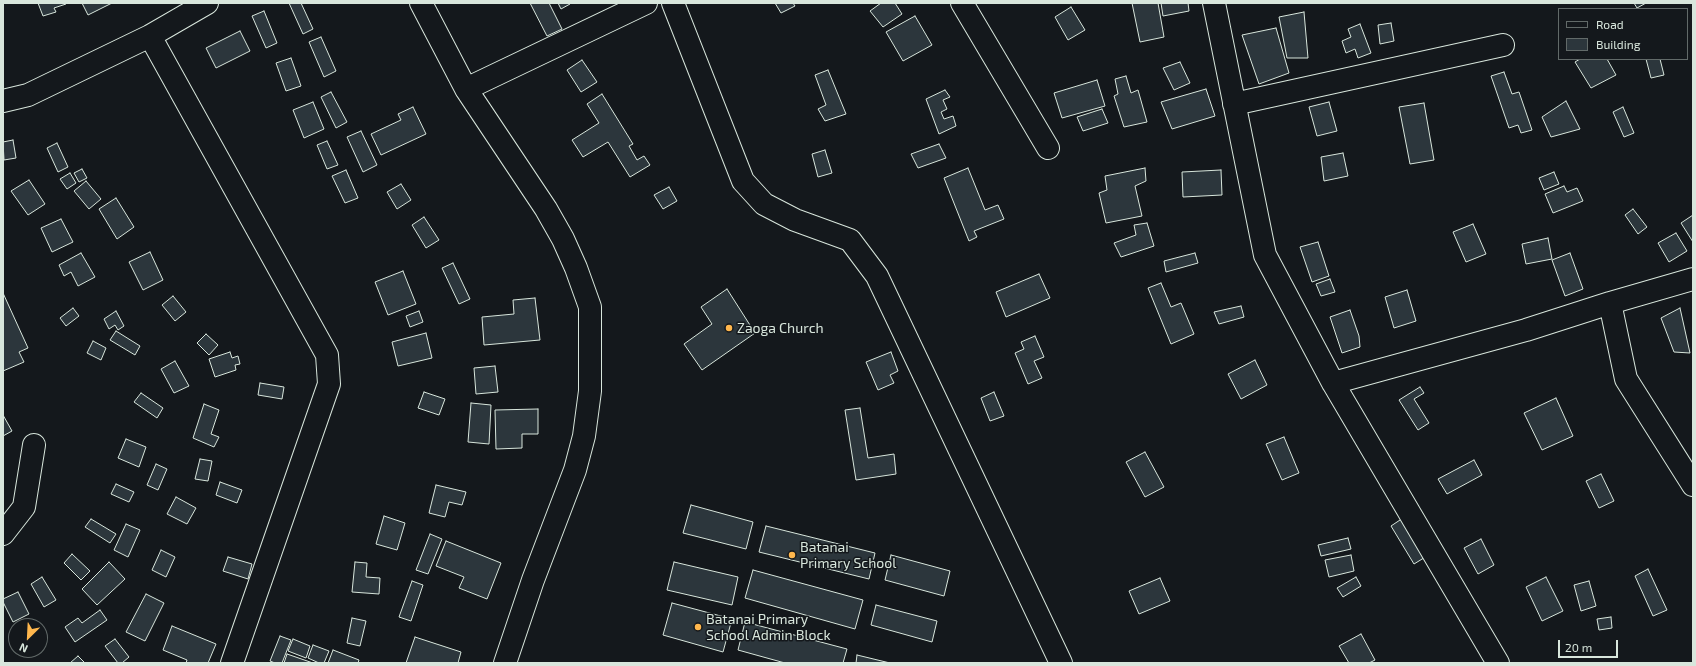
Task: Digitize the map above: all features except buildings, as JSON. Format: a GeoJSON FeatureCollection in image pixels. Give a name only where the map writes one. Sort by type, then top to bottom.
{"type":"FeatureCollection","features":[{"type":"Feature","properties":{"kind":"street"},"geometry":{"type":"LineString","coordinates":[[3,101],[28,94],[150,36],[207,3]]}},
{"type":"Feature","properties":{"kind":"street"},"geometry":{"type":"LineString","coordinates":[[421,3],[466,89],[546,209],[563,239],[576,268],[590,307],[590,391],[584,436],[575,470],[533,580],[505,663]]}},
{"type":"Feature","properties":{"kind":"street"},"geometry":{"type":"LineString","coordinates":[[466,89],[646,3]]}},
{"type":"Feature","properties":{"kind":"street"},"geometry":{"type":"LineString","coordinates":[[673,3],[743,181],[764,204],[795,220],[850,240],[877,276],[1061,663]]}},
{"type":"Feature","properties":{"kind":"street"},"geometry":{"type":"LineString","coordinates":[[962,3],[1048,148]]}},
{"type":"Feature","properties":{"kind":"street"},"geometry":{"type":"LineString","coordinates":[[1214,3],[1265,255],[1333,383],[1498,663]]}},
{"type":"Feature","properties":{"kind":"street"},"geometry":{"type":"LineString","coordinates":[[150,36],[327,355],[329,384],[232,663]]}},
{"type":"Feature","properties":{"kind":"street"},"geometry":{"type":"LineString","coordinates":[[1234,104],[1503,45]]}},
{"type":"Feature","properties":{"kind":"street"},"geometry":{"type":"LineString","coordinates":[[1333,383],[1526,330],[1610,303],[1693,279]]}},
{"type":"Feature","properties":{"kind":"street"},"geometry":{"type":"LineString","coordinates":[[1610,303],[1626,379],[1693,485]]}},
{"type":"Feature","properties":{"kind":"street"},"geometry":{"type":"LineString","coordinates":[[3,534],[24,507],[34,445]]}},
{"type":"Feature","properties":{"kind":"place","name":"Zaoga Church"},"geometry":{"type":"Point","coordinates":[729,328]}},
{"type":"Feature","properties":{"kind":"place","name":"Batanai Primary School"},"geometry":{"type":"Point","coordinates":[792,555]}},
{"type":"Feature","properties":{"kind":"place","name":"Batanai Primary School Admin Block"},"geometry":{"type":"Point","coordinates":[698,627]}}]}
